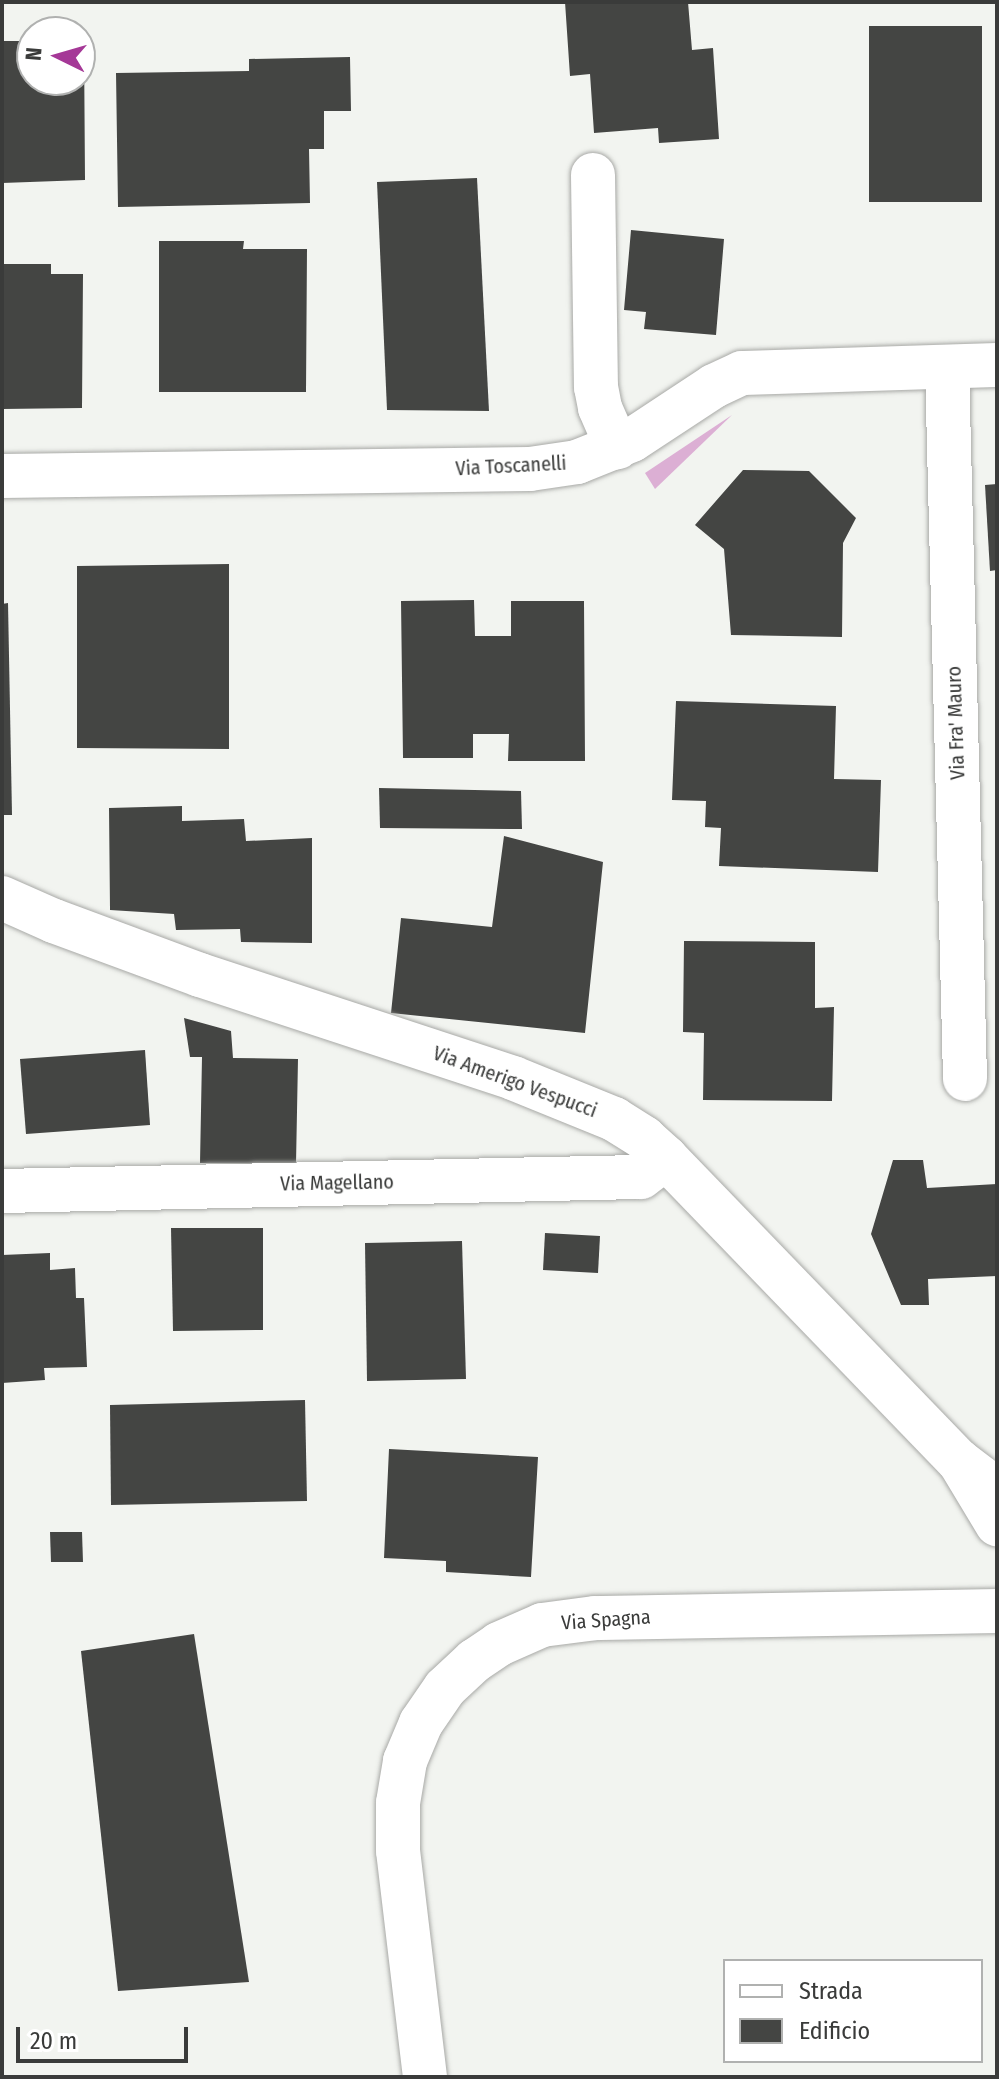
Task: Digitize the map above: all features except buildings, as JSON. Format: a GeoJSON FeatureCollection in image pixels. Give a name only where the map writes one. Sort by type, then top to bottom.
{"type":"FeatureCollection","features":[{"type":"Feature","properties":{"kind":"street"},"geometry":{"type":"LineString","coordinates":[[593,175],[596,387],[600,408],[617,447]]}},
{"type":"Feature","properties":{"kind":"street","name":"Via Toscanelli"},"geometry":{"type":"LineString","coordinates":[[2,476],[530,469],[577,462],[617,447],[714,386],[742,373],[997,365]]}},
{"type":"Feature","properties":{"kind":"street","name":"Via Fra' Mauro"},"geometry":{"type":"LineString","coordinates":[[947,367],[965,1079]]}},
{"type":"Feature","properties":{"kind":"street","name":"Via Amerigo Vespucci"},"geometry":{"type":"LineString","coordinates":[[2,898],[54,921],[200,975],[576,1101],[644,1138],[959,1461]]}},
{"type":"Feature","properties":{"kind":"street","name":"Via Magellano"},"geometry":{"type":"LineString","coordinates":[[2,1191],[641,1177],[666,1158]]}},
{"type":"Feature","properties":{"kind":"street"},"geometry":{"type":"LineString","coordinates":[[959,1461],[997,1490]]}},
{"type":"Feature","properties":{"kind":"street"},"geometry":{"type":"LineString","coordinates":[[959,1461],[997,1524]]}},
{"type":"Feature","properties":{"kind":"street","name":"Via Spagna"},"geometry":{"type":"LineString","coordinates":[[425,2077],[398,1851],[398,1803],[405,1761],[421,1723],[445,1688],[474,1661],[499,1644],[542,1625],[595,1618],[997,1611]]}},
{"type":"Feature","properties":{"kind":"shaded area"},"geometry":{"type":"Polygon","coordinates":[[[732,415],[655,489],[645,473],[732,415]]]}}]}
